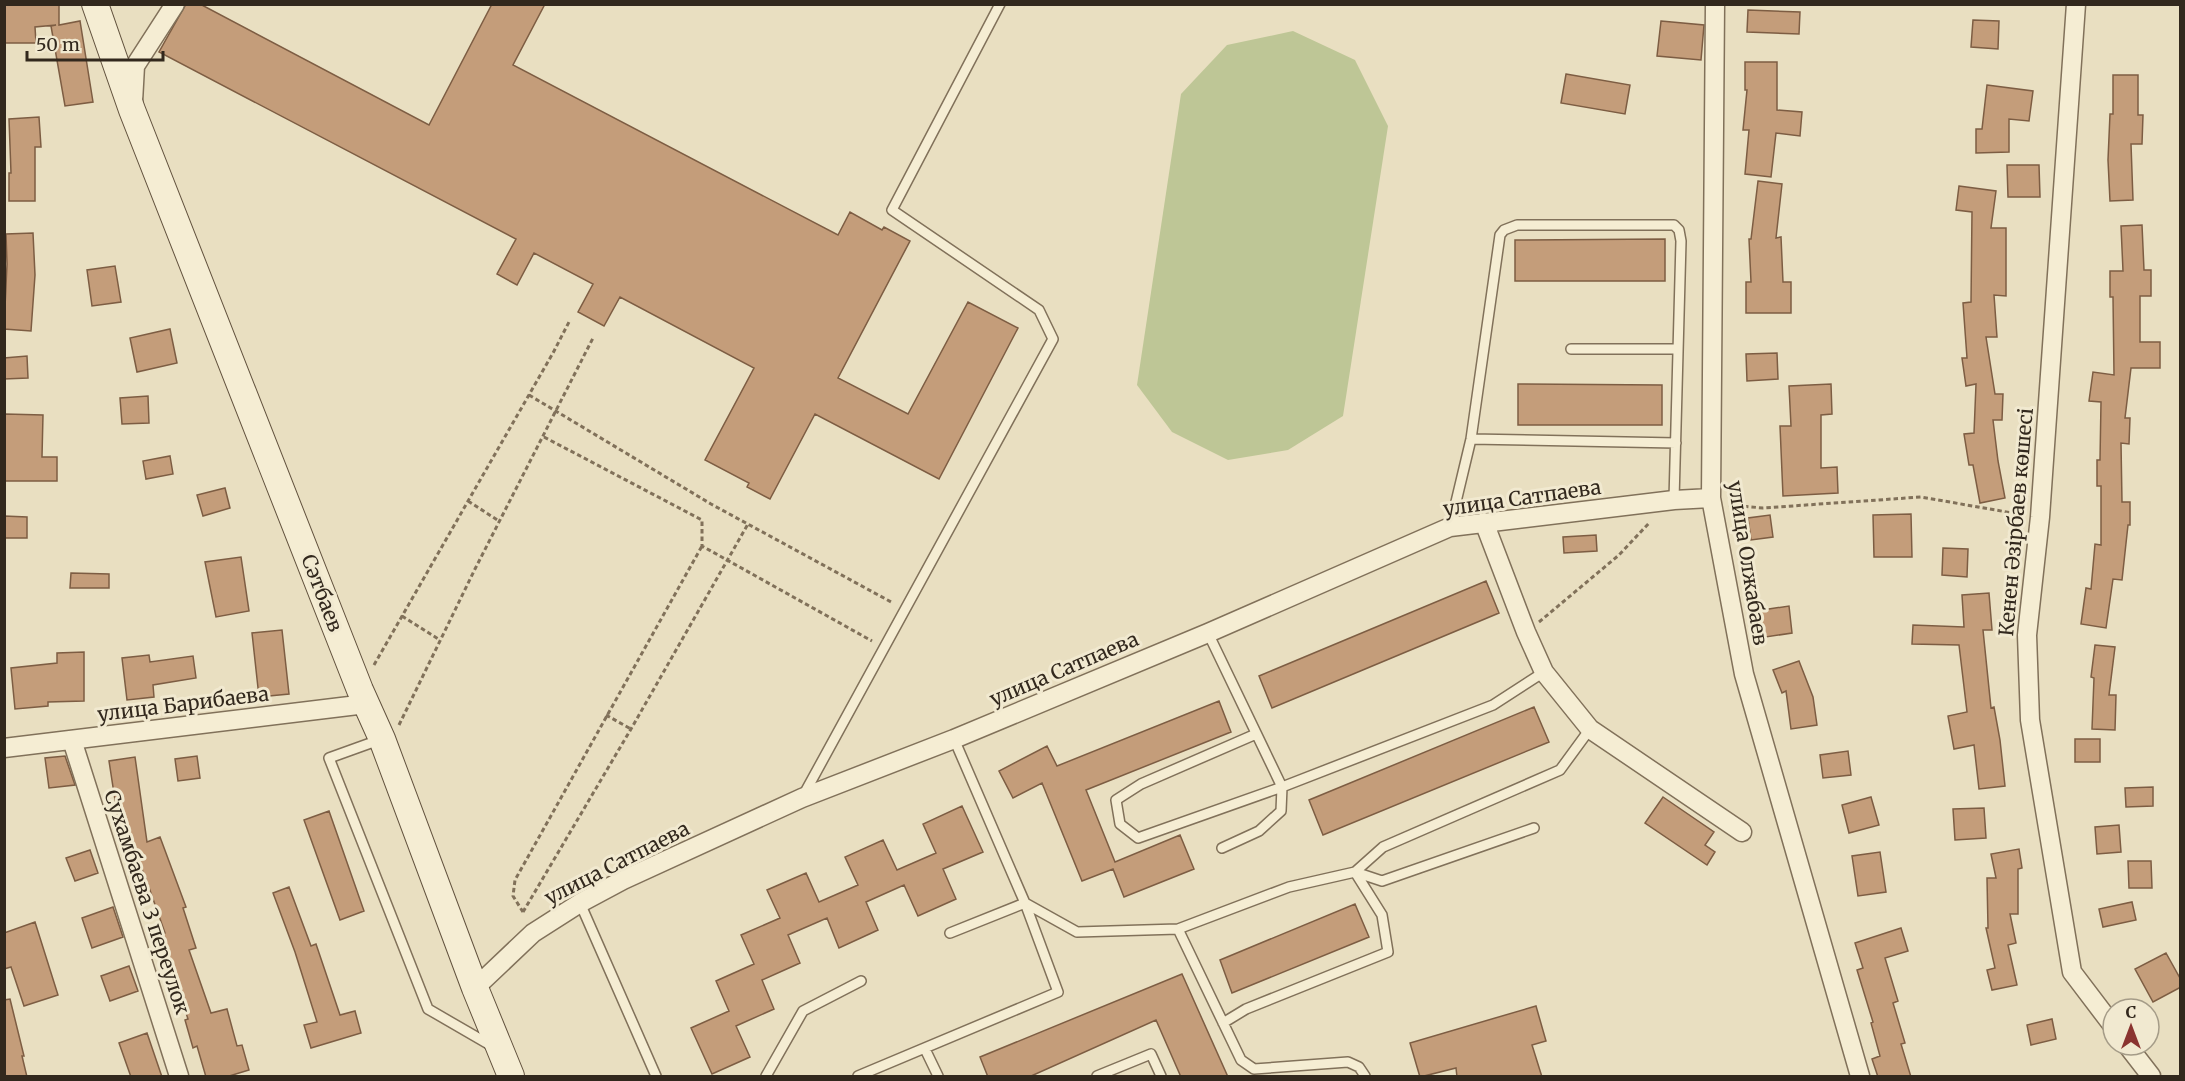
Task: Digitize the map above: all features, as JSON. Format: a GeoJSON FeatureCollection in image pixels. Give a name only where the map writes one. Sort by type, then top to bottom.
{"type":"FeatureCollection","features":[{"type":"Feature","properties":{"kind":"street","name":"Сәтбаев"},"geometry":{"type":"LineString","coordinates":[[95,4],[132,110],[363,697],[384,745],[475,988],[512,1077]]}},
{"type":"Feature","properties":{"kind":"street"},"geometry":{"type":"LineString","coordinates":[[132,110],[135,66],[175,4]]}},
{"type":"Feature","properties":{"kind":"street","name":"улица Олжабаев"},"geometry":{"type":"LineString","coordinates":[[1715,4],[1711,498],[1744,674],[1860,1077]]}},
{"type":"Feature","properties":{"kind":"street","name":"Кенен Әзірбаев көшесі"},"geometry":{"type":"LineString","coordinates":[[2076,4],[2040,517],[2027,635],[2030,720],[2072,972],[2101,1010]]}},
{"type":"Feature","properties":{"kind":"street","name":"улица Сатпаева"},"geometry":{"type":"LineString","coordinates":[[475,988],[533,933],[580,903],[623,880],[802,798],[954,739],[1208,633],[1450,527],[1674,500],[1711,498]]}},
{"type":"Feature","properties":{"kind":"street"},"geometry":{"type":"LineString","coordinates":[[1484,522],[1526,632],[1544,672],[1590,729],[1742,832]]}},
{"type":"Feature","properties":{"kind":"street","name":"улица Барибаева"},"geometry":{"type":"LineString","coordinates":[[4,748],[363,697]]}},
{"type":"Feature","properties":{"kind":"street","name":"Сухамбаева 3 переулок"},"geometry":{"type":"LineString","coordinates":[[72,740],[179,1077]]}},
{"type":"Feature","properties":{"kind":"street"},"geometry":{"type":"LineString","coordinates":[[2136,1057],[2151,1077]]}},
{"type":"Feature","properties":{"kind":"lane"},"geometry":{"type":"LineString","coordinates":[[802,798],[1053,339],[1040,310],[892,210],[1000,4]]}},
{"type":"Feature","properties":{"kind":"lane"},"geometry":{"type":"LineString","coordinates":[[1450,527],[1471,439],[1500,235],[1504,230],[1517,225],[1674,225],[1679,230],[1681,241],[1674,500]]}},
{"type":"Feature","properties":{"kind":"lane"},"geometry":{"type":"LineString","coordinates":[[1571,349],[1678,349]]}},
{"type":"Feature","properties":{"kind":"lane"},"geometry":{"type":"LineString","coordinates":[[1471,439],[1676,443]]}},
{"type":"Feature","properties":{"kind":"lane"},"geometry":{"type":"LineString","coordinates":[[1208,633],[1282,787],[1281,811],[1259,831],[1222,849]]}},
{"type":"Feature","properties":{"kind":"lane"},"geometry":{"type":"LineString","coordinates":[[1256,734],[1141,784],[1116,800],[1120,824],[1138,838],[1282,787],[1493,705],[1544,672]]}},
{"type":"Feature","properties":{"kind":"lane"},"geometry":{"type":"LineString","coordinates":[[1025,903],[1077,932],[1178,929],[1289,887],[1355,872],[1383,847],[1560,770],[1590,729]]}},
{"type":"Feature","properties":{"kind":"lane"},"geometry":{"type":"LineString","coordinates":[[858,1077],[1058,992],[1025,903],[954,739]]}},
{"type":"Feature","properties":{"kind":"lane"},"geometry":{"type":"LineString","coordinates":[[384,745],[329,758],[428,1009],[501,1051]]}},
{"type":"Feature","properties":{"kind":"lane"},"geometry":{"type":"LineString","coordinates":[[1355,872],[1382,881],[1534,828]]}},
{"type":"Feature","properties":{"kind":"lane"},"geometry":{"type":"LineString","coordinates":[[1222,1023],[1246,1010],[1388,952],[1382,915],[1355,872]]}},
{"type":"Feature","properties":{"kind":"lane"},"geometry":{"type":"LineString","coordinates":[[580,903],[656,1077]]}},
{"type":"Feature","properties":{"kind":"lane"},"geometry":{"type":"LineString","coordinates":[[950,933],[1025,903]]}},
{"type":"Feature","properties":{"kind":"lane"},"geometry":{"type":"LineString","coordinates":[[1178,929],[1241,1060],[1254,1073],[1347,1062],[1359,1067],[1365,1077]]}},
{"type":"Feature","properties":{"kind":"lane"},"geometry":{"type":"LineString","coordinates":[[766,1077],[802,1011],[861,981]]}},
{"type":"Feature","properties":{"kind":"lane"},"geometry":{"type":"LineString","coordinates":[[925,1049],[938,1077]]}},
{"type":"Feature","properties":{"kind":"lane"},"geometry":{"type":"LineString","coordinates":[[1097,1077],[1151,1054],[1161,1077]]}},
{"type":"Feature","properties":{"kind":"path"},"geometry":{"type":"LineString","coordinates":[[363,697],[402,616],[570,320]]}},
{"type":"Feature","properties":{"kind":"path"},"geometry":{"type":"LineString","coordinates":[[384,745],[440,640],[593,338]]}},
{"type":"Feature","properties":{"kind":"path"},"geometry":{"type":"LineString","coordinates":[[529,395],[748,524],[895,604]]}},
{"type":"Feature","properties":{"kind":"path"},"geometry":{"type":"LineString","coordinates":[[544,437],[702,520],[702,546],[514,880],[513,896],[523,912],[748,524]]}},
{"type":"Feature","properties":{"kind":"path"},"geometry":{"type":"LineString","coordinates":[[1711,498],[1734,507],[1763,508],[1922,497],[2040,517]]}},
{"type":"Feature","properties":{"kind":"path"},"geometry":{"type":"LineString","coordinates":[[1526,632],[1588,583],[1674,500]]}},
{"type":"Feature","properties":{"kind":"path"},"geometry":{"type":"LineString","coordinates":[[468,501],[500,521]]}},
{"type":"Feature","properties":{"kind":"path"},"geometry":{"type":"LineString","coordinates":[[702,546],[874,642]]}},
{"type":"Feature","properties":{"kind":"path"},"geometry":{"type":"LineString","coordinates":[[402,616],[440,640]]}},
{"type":"Feature","properties":{"kind":"path"},"geometry":{"type":"LineString","coordinates":[[606,715],[631,729]]}},
{"type":"Feature","properties":{"kind":"green space"},"geometry":{"type":"Polygon","coordinates":[[[1293,31],[1355,60],[1388,126],[1343,416],[1288,450],[1228,460],[1172,432],[1137,385],[1181,94],[1227,45],[1293,31]]]}},
{"type":"Feature","properties":{"kind":"building"},"geometry":{"type":"Polygon","coordinates":[[[4,4],[59,4],[59,25],[80,21],[93,102],[65,106],[51,26],[56,25],[35,27],[36,43],[4,43],[4,4]]]}},
{"type":"Feature","properties":{"kind":"building"},"geometry":{"type":"Polygon","coordinates":[[[186,4],[200,4],[429,125],[492,4],[545,4],[513,65],[838,235],[850,212],[882,230],[884,227],[910,241],[838,378],[908,414],[968,302],[1018,328],[939,479],[815,414],[770,499],[747,487],[749,483],[705,460],[754,368],[620,297],[604,326],[578,312],[593,284],[534,253],[517,285],[497,274],[516,239],[159,52],[186,4]]]}},
{"type":"Feature","properties":{"kind":"building"},"geometry":{"type":"Polygon","coordinates":[[[1748,10],[1800,12],[1799,34],[1747,32],[1748,10]]]}},
{"type":"Feature","properties":{"kind":"building"},"geometry":{"type":"Polygon","coordinates":[[[1973,20],[1999,21],[1998,49],[1971,47],[1973,20]]]}},
{"type":"Feature","properties":{"kind":"building"},"geometry":{"type":"Polygon","coordinates":[[[1661,21],[1704,25],[1701,60],[1657,56],[1661,21]]]}},
{"type":"Feature","properties":{"kind":"building"},"geometry":{"type":"Polygon","coordinates":[[[1745,62],[1777,62],[1777,110],[1802,112],[1800,136],[1776,133],[1771,177],[1745,174],[1749,130],[1743,130],[1747,90],[1745,90],[1745,62]]]}},
{"type":"Feature","properties":{"kind":"building"},"geometry":{"type":"Polygon","coordinates":[[[1566,74],[1630,85],[1625,114],[1561,103],[1566,74]]]}},
{"type":"Feature","properties":{"kind":"building"},"geometry":{"type":"Polygon","coordinates":[[[2113,75],[2138,75],[2138,115],[2143,115],[2142,144],[2131,144],[2133,200],[2110,201],[2108,160],[2110,114],[2113,114],[2113,75]]]}},
{"type":"Feature","properties":{"kind":"building"},"geometry":{"type":"Polygon","coordinates":[[[1987,85],[2033,91],[2029,121],[2009,119],[2009,152],[1976,153],[1976,129],[1982,129],[1987,85]]]}},
{"type":"Feature","properties":{"kind":"building"},"geometry":{"type":"Polygon","coordinates":[[[39,117],[41,147],[35,147],[35,201],[9,201],[9,173],[11,173],[9,119],[39,117]]]}},
{"type":"Feature","properties":{"kind":"building"},"geometry":{"type":"Polygon","coordinates":[[[2007,165],[2039,165],[2040,197],[2008,197],[2007,165]]]}},
{"type":"Feature","properties":{"kind":"building"},"geometry":{"type":"Polygon","coordinates":[[[1758,181],[1782,184],[1776,238],[1781,237],[1783,282],[1791,282],[1791,313],[1746,313],[1746,282],[1751,282],[1749,239],[1751,239],[1758,181]]]}},
{"type":"Feature","properties":{"kind":"building"},"geometry":{"type":"Polygon","coordinates":[[[1959,186],[1996,191],[1991,228],[2006,228],[2006,296],[1994,295],[1997,337],[1986,337],[1995,394],[2003,394],[2002,420],[1993,420],[2005,498],[1980,503],[1973,465],[1969,465],[1964,434],[1974,433],[1976,384],[1966,386],[1962,358],[1967,358],[1963,303],[1971,302],[1972,212],[1956,210],[1959,186]]]}},
{"type":"Feature","properties":{"kind":"building"},"geometry":{"type":"Polygon","coordinates":[[[2142,225],[2144,270],[2151,270],[2151,296],[2140,296],[2140,342],[2160,342],[2160,368],[2131,368],[2125,418],[2130,418],[2129,444],[2121,443],[2122,502],[2130,502],[2130,525],[2128,525],[2122,580],[2113,579],[2106,628],[2081,624],[2086,588],[2091,589],[2095,544],[2101,545],[2101,486],[2097,486],[2097,460],[2100,460],[2101,402],[2089,401],[2093,372],[2114,375],[2113,297],[2110,297],[2110,271],[2123,271],[2121,226],[2142,225]]]}},
{"type":"Feature","properties":{"kind":"building"},"geometry":{"type":"Polygon","coordinates":[[[33,233],[35,275],[31,331],[4,329],[6,234],[33,233]]]}},
{"type":"Feature","properties":{"kind":"building"},"geometry":{"type":"Polygon","coordinates":[[[1665,239],[1665,281],[1515,281],[1515,240],[1665,239]]]}},
{"type":"Feature","properties":{"kind":"building"},"geometry":{"type":"Polygon","coordinates":[[[115,266],[121,302],[92,306],[87,270],[115,266]]]}},
{"type":"Feature","properties":{"kind":"building"},"geometry":{"type":"Polygon","coordinates":[[[170,329],[177,363],[137,372],[130,338],[170,329]]]}},
{"type":"Feature","properties":{"kind":"building"},"geometry":{"type":"Polygon","coordinates":[[[1777,353],[1778,379],[1747,381],[1746,354],[1777,353]]]}},
{"type":"Feature","properties":{"kind":"building"},"geometry":{"type":"Polygon","coordinates":[[[27,356],[28,378],[4,379],[4,358],[27,356]]]}},
{"type":"Feature","properties":{"kind":"building"},"geometry":{"type":"Polygon","coordinates":[[[1518,384],[1662,385],[1662,425],[1518,425],[1518,384]]]}},
{"type":"Feature","properties":{"kind":"building"},"geometry":{"type":"Polygon","coordinates":[[[1831,384],[1832,414],[1821,415],[1821,468],[1837,467],[1838,493],[1783,496],[1780,426],[1791,426],[1789,386],[1831,384]]]}},
{"type":"Feature","properties":{"kind":"building"},"geometry":{"type":"Polygon","coordinates":[[[148,396],[149,423],[122,424],[120,398],[148,396]]]}},
{"type":"Feature","properties":{"kind":"building"},"geometry":{"type":"Polygon","coordinates":[[[5,414],[43,415],[42,457],[57,457],[57,481],[5,481],[5,414]]]}},
{"type":"Feature","properties":{"kind":"building"},"geometry":{"type":"Polygon","coordinates":[[[170,456],[173,474],[146,479],[143,461],[170,456]]]}},
{"type":"Feature","properties":{"kind":"building"},"geometry":{"type":"Polygon","coordinates":[[[225,488],[230,508],[203,516],[197,495],[225,488]]]}},
{"type":"Feature","properties":{"kind":"building"},"geometry":{"type":"Polygon","coordinates":[[[1911,514],[1912,557],[1874,557],[1873,515],[1911,514]]]}},
{"type":"Feature","properties":{"kind":"building"},"geometry":{"type":"Polygon","coordinates":[[[1770,515],[1773,537],[1751,540],[1748,518],[1770,515]]]}},
{"type":"Feature","properties":{"kind":"building"},"geometry":{"type":"Polygon","coordinates":[[[4,516],[27,517],[27,538],[4,538],[4,516]]]}},
{"type":"Feature","properties":{"kind":"building"},"geometry":{"type":"Polygon","coordinates":[[[1596,535],[1597,551],[1564,553],[1563,537],[1596,535]]]}},
{"type":"Feature","properties":{"kind":"building"},"geometry":{"type":"Polygon","coordinates":[[[1943,548],[1968,549],[1967,577],[1942,575],[1943,548]]]}},
{"type":"Feature","properties":{"kind":"building"},"geometry":{"type":"Polygon","coordinates":[[[241,557],[249,611],[216,617],[205,562],[241,557]]]}},
{"type":"Feature","properties":{"kind":"building"},"geometry":{"type":"Polygon","coordinates":[[[71,573],[109,574],[109,588],[70,588],[71,573]]]}},
{"type":"Feature","properties":{"kind":"building"},"geometry":{"type":"Polygon","coordinates":[[[1486,581],[1499,613],[1272,708],[1259,676],[1486,581]]]}},
{"type":"Feature","properties":{"kind":"building"},"geometry":{"type":"Polygon","coordinates":[[[1989,593],[1992,630],[1983,630],[1991,708],[1994,707],[2000,740],[2005,786],[1979,789],[1974,745],[1954,749],[1948,716],[1967,712],[1959,645],[1912,644],[1913,625],[1964,627],[1962,595],[1989,593]]]}},
{"type":"Feature","properties":{"kind":"building"},"geometry":{"type":"Polygon","coordinates":[[[1789,606],[1792,633],[1759,638],[1756,611],[1789,606]]]}},
{"type":"Feature","properties":{"kind":"building"},"geometry":{"type":"Polygon","coordinates":[[[282,630],[289,694],[259,697],[252,633],[282,630]]]}},
{"type":"Feature","properties":{"kind":"building"},"geometry":{"type":"Polygon","coordinates":[[[2095,645],[2115,647],[2109,695],[2116,695],[2115,730],[2092,729],[2094,678],[2091,677],[2095,645]]]}},
{"type":"Feature","properties":{"kind":"building"},"geometry":{"type":"Polygon","coordinates":[[[84,652],[84,701],[48,702],[48,706],[15,709],[11,668],[57,663],[57,653],[84,652]]]}},
{"type":"Feature","properties":{"kind":"building"},"geometry":{"type":"Polygon","coordinates":[[[149,655],[150,662],[193,656],[196,678],[153,685],[154,697],[127,700],[122,658],[149,655]]]}},
{"type":"Feature","properties":{"kind":"building"},"geometry":{"type":"Polygon","coordinates":[[[1799,661],[1813,697],[1817,725],[1791,729],[1786,691],[1782,693],[1773,670],[1799,661]]]}},
{"type":"Feature","properties":{"kind":"building"},"geometry":{"type":"Polygon","coordinates":[[[1219,701],[1231,732],[1086,790],[1115,862],[1180,835],[1194,869],[1124,897],[1113,869],[1082,881],[1042,783],[1013,798],[999,771],[1047,746],[1057,766],[1219,701]]]}},
{"type":"Feature","properties":{"kind":"building"},"geometry":{"type":"Polygon","coordinates":[[[1534,707],[1549,742],[1323,835],[1309,800],[1534,707]]]}},
{"type":"Feature","properties":{"kind":"building"},"geometry":{"type":"Polygon","coordinates":[[[2075,739],[2100,739],[2100,762],[2075,762],[2075,739]]]}},
{"type":"Feature","properties":{"kind":"building"},"geometry":{"type":"Polygon","coordinates":[[[1848,751],[1851,775],[1823,778],[1820,755],[1848,751]]]}},
{"type":"Feature","properties":{"kind":"building"},"geometry":{"type":"Polygon","coordinates":[[[65,756],[75,785],[49,788],[45,758],[65,756]]]}},
{"type":"Feature","properties":{"kind":"building"},"geometry":{"type":"Polygon","coordinates":[[[197,756],[200,778],[178,781],[175,759],[197,756]]]}},
{"type":"Feature","properties":{"kind":"building"},"geometry":{"type":"Polygon","coordinates":[[[135,757],[147,842],[160,837],[186,907],[183,908],[196,948],[189,950],[211,1013],[227,1009],[237,1046],[242,1045],[249,1070],[226,1077],[206,1077],[197,1046],[193,1048],[185,1020],[188,1019],[160,934],[165,933],[124,826],[119,826],[109,761],[135,757]]]}},
{"type":"Feature","properties":{"kind":"building"},"geometry":{"type":"Polygon","coordinates":[[[2153,787],[2153,806],[2126,807],[2125,788],[2153,787]]]}},
{"type":"Feature","properties":{"kind":"building"},"geometry":{"type":"Polygon","coordinates":[[[1663,797],[1714,832],[1705,845],[1715,852],[1707,865],[1645,823],[1663,797]]]}},
{"type":"Feature","properties":{"kind":"building"},"geometry":{"type":"Polygon","coordinates":[[[1871,797],[1879,825],[1849,833],[1842,805],[1871,797]]]}},
{"type":"Feature","properties":{"kind":"building"},"geometry":{"type":"Polygon","coordinates":[[[962,806],[983,852],[943,869],[956,899],[918,916],[904,885],[866,902],[878,930],[839,948],[827,918],[788,935],[800,963],[762,980],[774,1009],[736,1026],[750,1057],[712,1074],[691,1028],[729,1011],[716,981],[754,964],[741,935],[780,918],[767,890],[806,873],[819,902],[858,885],[845,857],[883,840],[897,870],[936,853],[923,824],[962,806]]]}},
{"type":"Feature","properties":{"kind":"building"},"geometry":{"type":"Polygon","coordinates":[[[1984,808],[1986,838],[1955,840],[1953,809],[1984,808]]]}},
{"type":"Feature","properties":{"kind":"building"},"geometry":{"type":"Polygon","coordinates":[[[329,811],[364,911],[340,920],[304,820],[329,811]]]}},
{"type":"Feature","properties":{"kind":"building"},"geometry":{"type":"Polygon","coordinates":[[[2119,825],[2121,852],[2097,854],[2095,827],[2119,825]]]}},
{"type":"Feature","properties":{"kind":"building"},"geometry":{"type":"Polygon","coordinates":[[[2019,849],[2022,868],[2018,869],[2018,914],[2010,914],[2016,943],[2008,945],[2017,985],[1992,990],[1987,970],[1995,968],[1986,928],[1988,928],[1987,878],[1996,878],[1991,854],[2019,849]]]}},
{"type":"Feature","properties":{"kind":"building"},"geometry":{"type":"Polygon","coordinates":[[[90,850],[98,873],[75,881],[66,858],[90,850]]]}},
{"type":"Feature","properties":{"kind":"building"},"geometry":{"type":"Polygon","coordinates":[[[1880,852],[1886,892],[1858,896],[1852,856],[1880,852]]]}},
{"type":"Feature","properties":{"kind":"building"},"geometry":{"type":"Polygon","coordinates":[[[2128,861],[2151,861],[2152,888],[2129,888],[2128,861]]]}},
{"type":"Feature","properties":{"kind":"building"},"geometry":{"type":"Polygon","coordinates":[[[289,887],[311,946],[316,944],[340,1015],[355,1011],[361,1033],[311,1048],[304,1025],[317,1022],[273,893],[289,887]]]}},
{"type":"Feature","properties":{"kind":"building"},"geometry":{"type":"Polygon","coordinates":[[[2132,902],[2136,920],[2103,927],[2099,909],[2132,902]]]}},
{"type":"Feature","properties":{"kind":"building"},"geometry":{"type":"Polygon","coordinates":[[[1355,904],[1369,937],[1232,993],[1220,960],[1355,904]]]}},
{"type":"Feature","properties":{"kind":"building"},"geometry":{"type":"Polygon","coordinates":[[[113,907],[123,937],[92,948],[82,918],[113,907]]]}},
{"type":"Feature","properties":{"kind":"building"},"geometry":{"type":"Polygon","coordinates":[[[35,922],[58,995],[24,1006],[11,967],[4,969],[4,933],[35,922]]]}},
{"type":"Feature","properties":{"kind":"building"},"geometry":{"type":"Polygon","coordinates":[[[1901,928],[1908,951],[1885,958],[1898,1001],[1893,1003],[1905,1043],[1901,1044],[1911,1077],[1878,1077],[1872,1059],[1880,1056],[1871,1023],[1873,1022],[1857,970],[1863,968],[1855,943],[1901,928]]]}},
{"type":"Feature","properties":{"kind":"building"},"geometry":{"type":"Polygon","coordinates":[[[2166,953],[2181,980],[2181,987],[2161,998],[2150,997],[2135,969],[2166,953]]]}},
{"type":"Feature","properties":{"kind":"building"},"geometry":{"type":"Polygon","coordinates":[[[129,966],[138,991],[110,1001],[101,976],[129,966]]]}},
{"type":"Feature","properties":{"kind":"building"},"geometry":{"type":"Polygon","coordinates":[[[1182,974],[1228,1077],[1181,1077],[1156,1020],[1029,1077],[988,1077],[980,1057],[1182,974]]]}},
{"type":"Feature","properties":{"kind":"building"},"geometry":{"type":"Polygon","coordinates":[[[10,999],[27,1077],[4,1077],[4,1000],[10,999]]]}},
{"type":"Feature","properties":{"kind":"building"},"geometry":{"type":"Polygon","coordinates":[[[1536,1006],[1546,1041],[1532,1045],[1542,1077],[1457,1077],[1456,1068],[1420,1077],[1410,1043],[1536,1006]]]}},
{"type":"Feature","properties":{"kind":"building"},"geometry":{"type":"Polygon","coordinates":[[[2052,1019],[2056,1039],[2031,1045],[2027,1025],[2052,1019]]]}},
{"type":"Feature","properties":{"kind":"building"},"geometry":{"type":"Polygon","coordinates":[[[147,1033],[162,1077],[131,1077],[119,1043],[147,1033]]]}}]}
